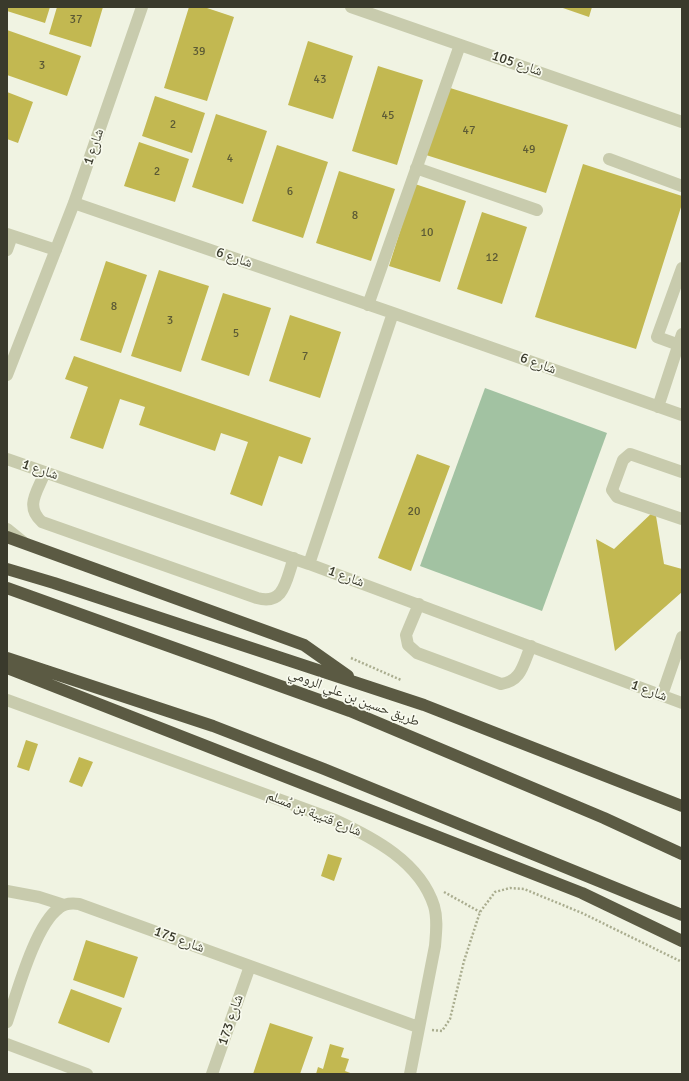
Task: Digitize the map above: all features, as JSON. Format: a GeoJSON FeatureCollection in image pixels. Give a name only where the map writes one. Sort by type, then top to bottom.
{"type":"FeatureCollection","features":[{"type":"Feature","properties":{"kind":"highway"},"geometry":{"type":"LineString","coordinates":[[7,537],[304,645],[357,683]]}},
{"type":"Feature","properties":{"kind":"highway"},"geometry":{"type":"LineString","coordinates":[[7,570],[54,583],[424,706],[682,806]]}},
{"type":"Feature","properties":{"kind":"highway","name":"طريق حسين بن علي الرومي"},"geometry":{"type":"LineString","coordinates":[[7,588],[350,711],[604,818],[682,854]]}},
{"type":"Feature","properties":{"kind":"highway"},"geometry":{"type":"LineString","coordinates":[[7,658],[220,729],[324,769],[682,915]]}},
{"type":"Feature","properties":{"kind":"highway"},"geometry":{"type":"LineString","coordinates":[[7,668],[582,893],[682,941]]}},
{"type":"Feature","properties":{"kind":"street","name":"شارع 1"},"geometry":{"type":"LineString","coordinates":[[7,375],[74,203],[142,7]]}},
{"type":"Feature","properties":{"kind":"street","name":"شارع 105"},"geometry":{"type":"LineString","coordinates":[[351,7],[682,122]]}},
{"type":"Feature","properties":{"kind":"street"},"geometry":{"type":"LineString","coordinates":[[368,305],[460,45]]}},
{"type":"Feature","properties":{"kind":"street"},"geometry":{"type":"LineString","coordinates":[[610,159],[682,186]]}},
{"type":"Feature","properties":{"kind":"street"},"geometry":{"type":"LineString","coordinates":[[416,168],[537,210]]}},
{"type":"Feature","properties":{"kind":"street","name":"شارع 6"},"geometry":{"type":"LineString","coordinates":[[74,203],[682,415]]}},
{"type":"Feature","properties":{"kind":"street"},"geometry":{"type":"LineString","coordinates":[[7,250],[9,235],[56,250]]}},
{"type":"Feature","properties":{"kind":"street"},"geometry":{"type":"LineString","coordinates":[[658,407],[680,339],[657,337],[682,268]]}},
{"type":"Feature","properties":{"kind":"street"},"geometry":{"type":"LineString","coordinates":[[309,564],[393,313]]}},
{"type":"Feature","properties":{"kind":"street"},"geometry":{"type":"LineString","coordinates":[[682,472],[630,454],[623,460],[612,490],[617,497],[682,519]]}},
{"type":"Feature","properties":{"kind":"street","name":"شارع 1"},"geometry":{"type":"LineString","coordinates":[[7,459],[294,558],[682,703]]}},
{"type":"Feature","properties":{"kind":"street"},"geometry":{"type":"LineString","coordinates":[[45,472],[33,502],[35,516],[42,522],[265,601],[273,600],[280,596],[294,558]]}},
{"type":"Feature","properties":{"kind":"street"},"geometry":{"type":"LineString","coordinates":[[7,529],[26,544]]}},
{"type":"Feature","properties":{"kind":"street"},"geometry":{"type":"LineString","coordinates":[[418,604],[406,635],[408,645],[417,654],[501,684],[510,682],[518,676],[531,646]]}},
{"type":"Feature","properties":{"kind":"street"},"geometry":{"type":"LineString","coordinates":[[662,695],[682,637]]}},
{"type":"Feature","properties":{"kind":"street","name":"شارع قتيبة بن مُسلم"},"geometry":{"type":"LineString","coordinates":[[7,700],[335,820],[368,836],[388,849],[420,880],[434,906],[437,928],[435,946],[410,1074]]}},
{"type":"Feature","properties":{"kind":"street","name":"شارع 175"},"geometry":{"type":"LineString","coordinates":[[7,891],[39,897],[64,905],[79,904],[418,1027]]}},
{"type":"Feature","properties":{"kind":"street"},"geometry":{"type":"LineString","coordinates":[[7,1022],[36,942],[50,916],[64,905]]}},
{"type":"Feature","properties":{"kind":"street","name":"شارع 173"},"geometry":{"type":"LineString","coordinates":[[212,1074],[250,966]]}},
{"type":"Feature","properties":{"kind":"street"},"geometry":{"type":"LineString","coordinates":[[7,1044],[87,1074]]}},
{"type":"Feature","properties":{"kind":"path"},"geometry":{"type":"LineString","coordinates":[[420,880],[480,912]]}},
{"type":"Feature","properties":{"kind":"path"},"geometry":{"type":"LineString","coordinates":[[418,1027],[442,1031],[450,1019],[464,961],[480,912],[495,892],[510,888],[524,889],[589,916],[682,962]]}},
{"type":"Feature","properties":{"kind":"green space"},"geometry":{"type":"Polygon","coordinates":[[[485,388],[607,433],[542,611],[420,566],[485,388]]]}},
{"type":"Feature","properties":{"kind":"building"},"geometry":{"type":"Polygon","coordinates":[[[7,7],[50,7],[45,23],[7,11],[7,7]]]}},
{"type":"Feature","properties":{"kind":"building"},"geometry":{"type":"Polygon","coordinates":[[[57,7],[103,7],[91,47],[49,34],[57,7]]]}},
{"type":"Feature","properties":{"kind":"building"},"geometry":{"type":"Polygon","coordinates":[[[189,7],[204,7],[234,17],[207,101],[164,88],[189,7]]]}},
{"type":"Feature","properties":{"kind":"building"},"geometry":{"type":"Polygon","coordinates":[[[560,7],[592,7],[589,17],[560,7]]]}},
{"type":"Feature","properties":{"kind":"building"},"geometry":{"type":"Polygon","coordinates":[[[7,30],[81,56],[67,96],[7,75],[7,30]]]}},
{"type":"Feature","properties":{"kind":"building"},"geometry":{"type":"Polygon","coordinates":[[[308,41],[353,56],[333,119],[288,105],[308,41]]]}},
{"type":"Feature","properties":{"kind":"building"},"geometry":{"type":"Polygon","coordinates":[[[378,66],[423,80],[397,165],[352,151],[378,66]]]}},
{"type":"Feature","properties":{"kind":"building"},"geometry":{"type":"Polygon","coordinates":[[[447,87],[568,125],[546,193],[426,155],[447,87]]]}},
{"type":"Feature","properties":{"kind":"building"},"geometry":{"type":"Polygon","coordinates":[[[7,92],[33,102],[18,143],[7,139],[7,92]]]}},
{"type":"Feature","properties":{"kind":"building"},"geometry":{"type":"Polygon","coordinates":[[[155,96],[205,113],[192,153],[142,136],[155,96]]]}},
{"type":"Feature","properties":{"kind":"building"},"geometry":{"type":"Polygon","coordinates":[[[216,114],[267,131],[243,204],[192,187],[216,114]]]}},
{"type":"Feature","properties":{"kind":"building"},"geometry":{"type":"Polygon","coordinates":[[[139,142],[189,159],[175,202],[124,186],[139,142]]]}},
{"type":"Feature","properties":{"kind":"building"},"geometry":{"type":"Polygon","coordinates":[[[277,145],[328,162],[303,238],[252,221],[277,145]]]}},
{"type":"Feature","properties":{"kind":"building"},"geometry":{"type":"Polygon","coordinates":[[[583,164],[682,196],[682,204],[636,349],[535,317],[583,164]]]}},
{"type":"Feature","properties":{"kind":"building"},"geometry":{"type":"Polygon","coordinates":[[[339,171],[395,189],[371,261],[316,243],[339,171]]]}},
{"type":"Feature","properties":{"kind":"building"},"geometry":{"type":"Polygon","coordinates":[[[415,184],[466,201],[440,282],[389,266],[415,184]]]}},
{"type":"Feature","properties":{"kind":"building"},"geometry":{"type":"Polygon","coordinates":[[[482,212],[527,227],[502,304],[457,289],[482,212]]]}},
{"type":"Feature","properties":{"kind":"building"},"geometry":{"type":"Polygon","coordinates":[[[106,261],[147,275],[121,353],[80,340],[106,261]]]}},
{"type":"Feature","properties":{"kind":"building"},"geometry":{"type":"Polygon","coordinates":[[[159,270],[209,286],[181,372],[131,356],[159,270]]]}},
{"type":"Feature","properties":{"kind":"building"},"geometry":{"type":"Polygon","coordinates":[[[223,293],[271,308],[249,376],[201,360],[223,293]]]}},
{"type":"Feature","properties":{"kind":"building"},"geometry":{"type":"Polygon","coordinates":[[[290,315],[341,332],[320,398],[269,381],[290,315]]]}},
{"type":"Feature","properties":{"kind":"building"},"geometry":{"type":"Polygon","coordinates":[[[74,356],[311,438],[302,464],[279,456],[262,506],[230,494],[248,442],[221,433],[215,451],[139,425],[145,407],[120,399],[103,449],[70,438],[88,387],[65,379],[74,356]]]}},
{"type":"Feature","properties":{"kind":"building"},"geometry":{"type":"Polygon","coordinates":[[[417,454],[450,466],[411,571],[378,558],[417,454]]]}},
{"type":"Feature","properties":{"kind":"building"},"geometry":{"type":"Polygon","coordinates":[[[655,510],[664,564],[682,569],[682,592],[615,651],[596,539],[614,549],[655,510]]]}},
{"type":"Feature","properties":{"kind":"building"},"geometry":{"type":"Polygon","coordinates":[[[26,740],[38,744],[29,771],[17,767],[26,740]]]}},
{"type":"Feature","properties":{"kind":"building"},"geometry":{"type":"Polygon","coordinates":[[[79,757],[93,762],[82,787],[69,782],[79,757]]]}},
{"type":"Feature","properties":{"kind":"building"},"geometry":{"type":"Polygon","coordinates":[[[328,854],[342,858],[334,881],[321,876],[328,854]]]}},
{"type":"Feature","properties":{"kind":"building"},"geometry":{"type":"Polygon","coordinates":[[[86,940],[138,957],[124,998],[73,980],[86,940]]]}},
{"type":"Feature","properties":{"kind":"building"},"geometry":{"type":"Polygon","coordinates":[[[71,989],[122,1008],[109,1043],[58,1023],[71,989]]]}},
{"type":"Feature","properties":{"kind":"building"},"geometry":{"type":"Polygon","coordinates":[[[270,1023],[313,1037],[300,1074],[253,1074],[270,1023]]]}},
{"type":"Feature","properties":{"kind":"building"},"geometry":{"type":"Polygon","coordinates":[[[330,1044],[344,1048],[341,1057],[349,1059],[345,1071],[353,1074],[316,1074],[318,1067],[323,1069],[330,1044]]]}}]}
